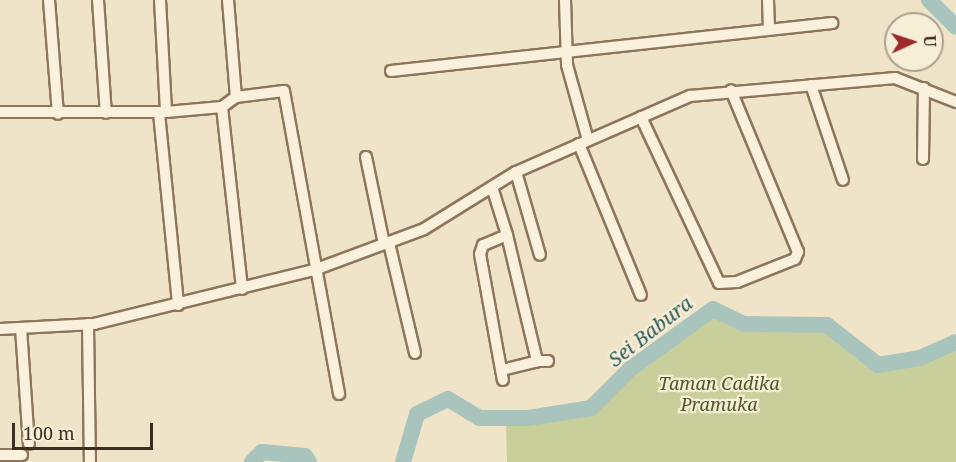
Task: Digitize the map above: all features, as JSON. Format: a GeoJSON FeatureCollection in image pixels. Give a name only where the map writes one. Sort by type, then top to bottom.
{"type":"FeatureCollection","features":[{"type":"Feature","properties":{"kind":"street"},"geometry":{"type":"LineString","coordinates":[[49,0],[58,114]]}},
{"type":"Feature","properties":{"kind":"street"},"geometry":{"type":"LineString","coordinates":[[98,0],[106,113]]}},
{"type":"Feature","properties":{"kind":"street"},"geometry":{"type":"LineString","coordinates":[[160,0],[163,112],[178,305]]}},
{"type":"Feature","properties":{"kind":"street"},"geometry":{"type":"LineString","coordinates":[[228,0],[236,97]]}},
{"type":"Feature","properties":{"kind":"street"},"geometry":{"type":"LineString","coordinates":[[565,0],[566,54],[583,142],[642,295]]}},
{"type":"Feature","properties":{"kind":"street"},"geometry":{"type":"LineString","coordinates":[[768,0],[769,29]]}},
{"type":"Feature","properties":{"kind":"street"},"geometry":{"type":"LineString","coordinates":[[391,71],[566,54],[832,23]]}},
{"type":"Feature","properties":{"kind":"street"},"geometry":{"type":"LineString","coordinates":[[0,329],[88,324],[242,290],[315,270],[387,244],[431,225],[516,172],[690,96],[731,90],[895,78],[956,102]]}},
{"type":"Feature","properties":{"kind":"street"},"geometry":{"type":"LineString","coordinates":[[811,85],[843,180]]}},
{"type":"Feature","properties":{"kind":"street"},"geometry":{"type":"LineString","coordinates":[[923,159],[924,88]]}},
{"type":"Feature","properties":{"kind":"street"},"geometry":{"type":"LineString","coordinates":[[641,117],[718,283],[737,282],[795,259],[798,252],[731,90]]}},
{"type":"Feature","properties":{"kind":"street"},"geometry":{"type":"LineString","coordinates":[[0,112],[58,114],[163,112],[222,107],[236,97],[284,91],[339,394]]}},
{"type":"Feature","properties":{"kind":"street"},"geometry":{"type":"LineString","coordinates":[[222,107],[242,290]]}},
{"type":"Feature","properties":{"kind":"street"},"geometry":{"type":"LineString","coordinates":[[366,157],[415,353]]}},
{"type":"Feature","properties":{"kind":"street"},"geometry":{"type":"LineString","coordinates":[[516,172],[540,255]]}},
{"type":"Feature","properties":{"kind":"street"},"geometry":{"type":"LineString","coordinates":[[492,187],[507,235],[542,361],[503,375],[480,254],[483,244],[507,235]]}},
{"type":"Feature","properties":{"kind":"street"},"geometry":{"type":"LineString","coordinates":[[88,324],[90,462]]}},
{"type":"Feature","properties":{"kind":"street"},"geometry":{"type":"LineString","coordinates":[[21,328],[29,444]]}},
{"type":"Feature","properties":{"kind":"street"},"geometry":{"type":"LineString","coordinates":[[0,455],[22,455]]}},
{"type":"Feature","properties":{"kind":"green space","name":"Taman Cadika Pramuka"},"geometry":{"type":"Polygon","coordinates":[[[713,315],[745,330],[826,331],[875,371],[923,364],[956,351],[956,462],[507,462],[506,424],[595,413],[647,363],[713,315]]]}},
{"type":"Feature","properties":{"kind":"waterway"},"geometry":{"type":"LineString","coordinates":[[929,0],[956,27]]}},
{"type":"Feature","properties":{"kind":"waterway","name":"Sei Babura"},"geometry":{"type":"LineString","coordinates":[[403,462],[417,414],[448,399],[480,418],[528,418],[591,408],[630,369],[713,309],[744,324],[827,325],[878,365],[920,358],[956,342]]}},
{"type":"Feature","properties":{"kind":"waterway","name":"Sei Babura"},"geometry":{"type":"LineString","coordinates":[[252,462],[262,452],[305,456],[309,462]]}}]}
